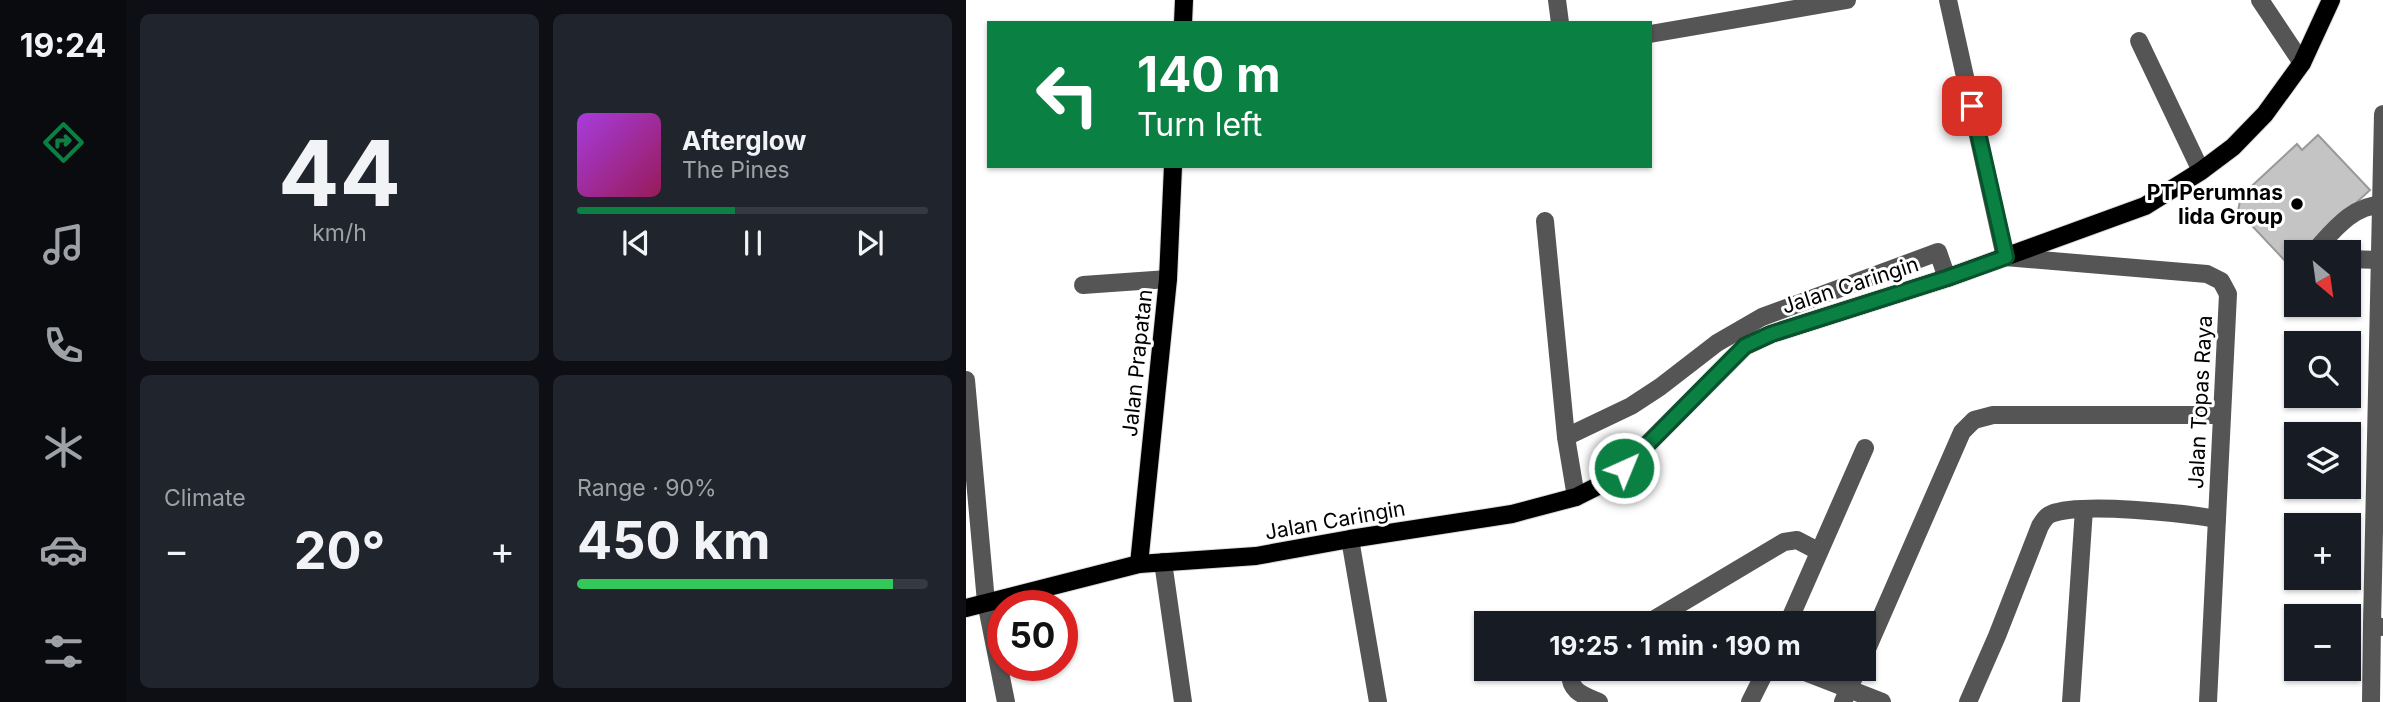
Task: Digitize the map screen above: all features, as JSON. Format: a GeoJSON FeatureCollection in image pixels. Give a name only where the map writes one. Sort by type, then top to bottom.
{"type":"FeatureCollection","features":[{"type":"Feature","properties":{"kind":"main road"},"geometry":{"type":"LineString","coordinates":[[1183,21],[1184,0]]}},
{"type":"Feature","properties":{"kind":"main road","name":"Jalan Caringin"},"geometry":{"type":"LineString","coordinates":[[966,608],[1139,564],[1256,556],[1512,514],[1576,497],[1605,484],[1624,468],[1745,346],[1771,334],[1947,278],[2145,206],[2200,171],[2233,147],[2265,114],[2302,63],[2331,0]]}},
{"type":"Feature","properties":{"kind":"main road","name":"Jalan Prapatan"},"geometry":{"type":"LineString","coordinates":[[1139,564],[1168,279],[1174,168]]}},
{"type":"Feature","properties":{"kind":"street"},"geometry":{"type":"LineString","coordinates":[[1557,0],[1560,21]]}},
{"type":"Feature","properties":{"kind":"street"},"geometry":{"type":"LineString","coordinates":[[1652,34],[1847,0]]}},
{"type":"Feature","properties":{"kind":"street"},"geometry":{"type":"LineString","coordinates":[[1948,0],[2006,257]]}},
{"type":"Feature","properties":{"kind":"street"},"geometry":{"type":"LineString","coordinates":[[2260,0],[2302,63]]}},
{"type":"Feature","properties":{"kind":"street"},"geometry":{"type":"LineString","coordinates":[[2139,41],[2200,171]]}},
{"type":"Feature","properties":{"kind":"street"},"geometry":{"type":"LineString","coordinates":[[2371,702],[2377,626],[2379,260],[2383,114]]}},
{"type":"Feature","properties":{"kind":"street"},"geometry":{"type":"LineString","coordinates":[[2325,240],[2355,212],[2371,204],[2381,204]]}},
{"type":"Feature","properties":{"kind":"street"},"geometry":{"type":"LineString","coordinates":[[1545,221],[1566,437],[1576,497]]}},
{"type":"Feature","properties":{"kind":"street"},"geometry":{"type":"LineString","coordinates":[[1566,437],[1631,406],[1717,343],[1762,317],[1938,252],[1947,278]]}},
{"type":"Feature","properties":{"kind":"street","name":"Jalan Topas Raya"},"geometry":{"type":"LineString","coordinates":[[2006,257],[2207,274],[2221,281],[2228,294],[2208,702]]}},
{"type":"Feature","properties":{"kind":"street"},"geometry":{"type":"LineString","coordinates":[[2361,259],[2379,260]]}},
{"type":"Feature","properties":{"kind":"street"},"geometry":{"type":"LineString","coordinates":[[1083,285],[1168,279]]}},
{"type":"Feature","properties":{"kind":"street"},"geometry":{"type":"LineString","coordinates":[[966,380],[967,416],[986,602],[1006,702]]}},
{"type":"Feature","properties":{"kind":"street"},"geometry":{"type":"LineString","coordinates":[[1876,629],[1962,432],[1974,420],[1993,415],[2222,415]]}},
{"type":"Feature","properties":{"kind":"street"},"geometry":{"type":"LineString","coordinates":[[1793,611],[1866,448]]}},
{"type":"Feature","properties":{"kind":"street"},"geometry":{"type":"LineString","coordinates":[[2071,702],[2084,509]]}},
{"type":"Feature","properties":{"kind":"street"},"geometry":{"type":"LineString","coordinates":[[1968,702],[2043,520],[2051,514],[2102,509],[2217,519]]}},
{"type":"Feature","properties":{"kind":"street"},"geometry":{"type":"LineString","coordinates":[[1350,539],[1378,702]]}},
{"type":"Feature","properties":{"kind":"street"},"geometry":{"type":"LineString","coordinates":[[1668,611],[1784,542],[1797,540],[1818,551]]}},
{"type":"Feature","properties":{"kind":"street"},"geometry":{"type":"LineString","coordinates":[[1163,562],[1183,702]]}},
{"type":"Feature","properties":{"kind":"street"},"geometry":{"type":"LineString","coordinates":[[1570,681],[1576,692],[1599,702]]}},
{"type":"Feature","properties":{"kind":"street"},"geometry":{"type":"LineString","coordinates":[[1750,702],[1761,681]]}},
{"type":"Feature","properties":{"kind":"street"},"geometry":{"type":"LineString","coordinates":[[1819,681],[1846,695],[1882,702]]}},
{"type":"Feature","properties":{"kind":"building","name":"PT Perumnas Iida Group"},"geometry":{"type":"Polygon","coordinates":[[[2318,135],[2370,190],[2316,240],[2284,240],[2284,260],[2238,211],[2241,196],[2297,144],[2302,150],[2318,135]]]}},
{"type":"Feature","properties":{"kind":"place","name":"PT Perumnas Iida Group"},"geometry":{"type":"Point","coordinates":[2297,204]}},
{"type":"Feature","properties":{"kind":"route"},"geometry":{"type":"LineString","coordinates":[[1624,468],[1745,346],[1771,334],[2006,257],[1972,106]]}}]}
